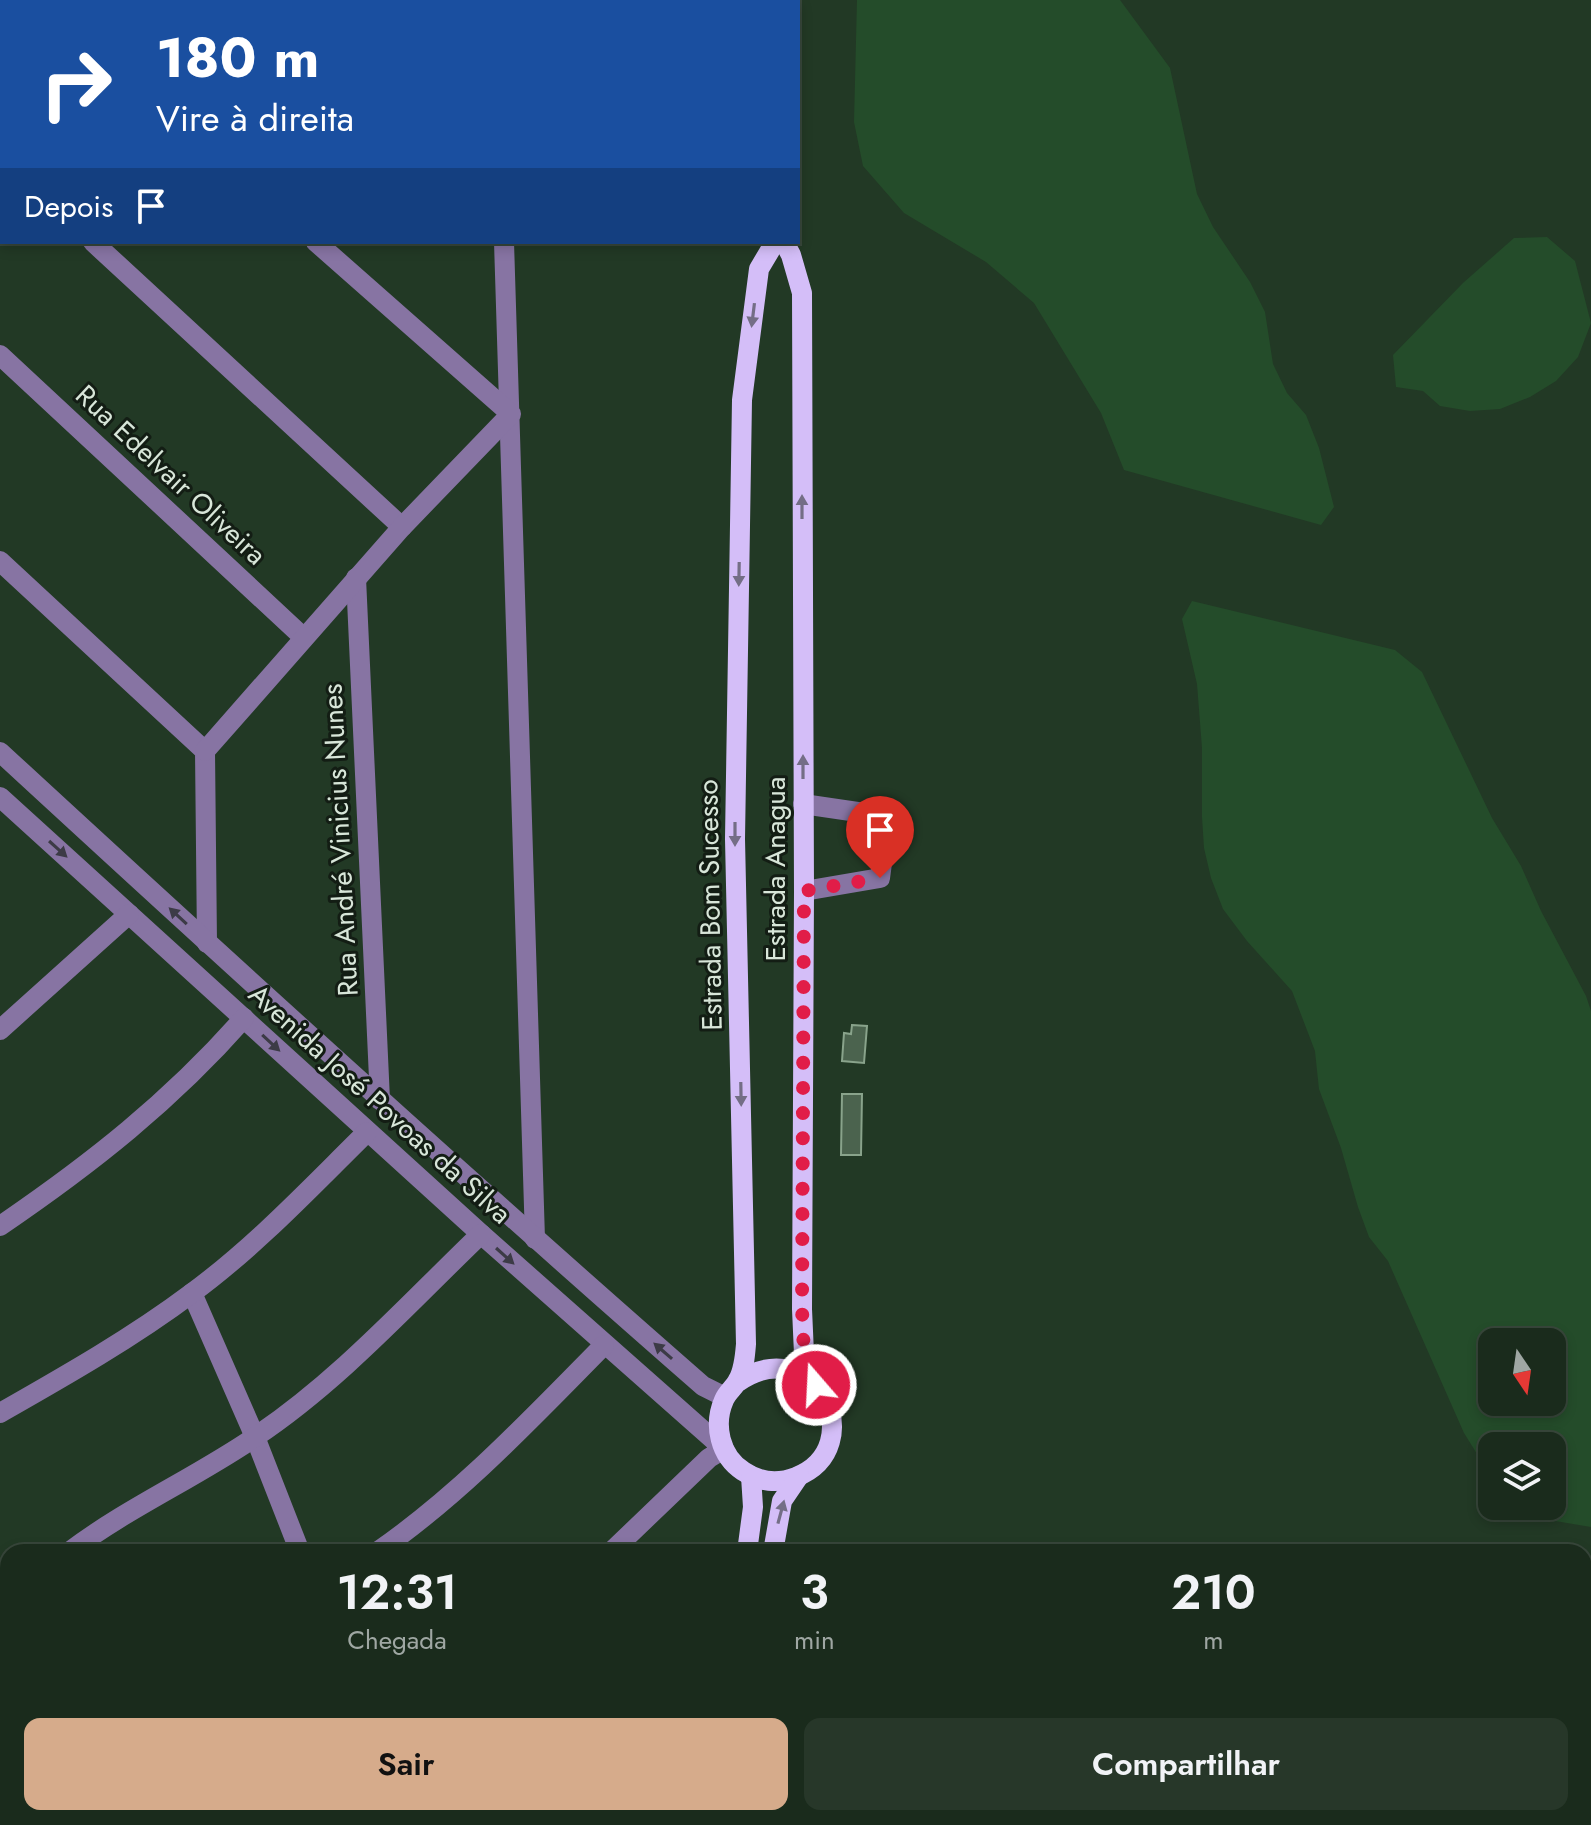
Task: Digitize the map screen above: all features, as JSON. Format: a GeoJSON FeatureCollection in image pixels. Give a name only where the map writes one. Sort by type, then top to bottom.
{"type":"FeatureCollection","features":[{"type":"Feature","properties":{"kind":"main road","name":"Estrada Bom Sucesso"},"geometry":{"type":"LineString","coordinates":[[724,1449],[719,1423],[746,1344],[735,839],[742,400],[759,269],[774,244]]}},
{"type":"Feature","properties":{"kind":"main road","name":"Estrada Anagua"},"geometry":{"type":"LineString","coordinates":[[785,244],[802,293],[802,1309],[805,1376]]}},
{"type":"Feature","properties":{"kind":"main road"},"geometry":{"type":"LineString","coordinates":[[732,1390],[763,1369],[778,1368],[805,1376],[824,1395],[832,1421],[831,1435],[821,1459],[799,1476],[782,1501],[774,1544]]}},
{"type":"Feature","properties":{"kind":"main road"},"geometry":{"type":"LineString","coordinates":[[724,1449],[740,1469],[751,1476],[775,1481],[799,1476]]}},
{"type":"Feature","properties":{"kind":"main road"},"geometry":{"type":"LineString","coordinates":[[748,1544],[753,1507],[751,1476]]}},
{"type":"Feature","properties":{"kind":"street"},"geometry":{"type":"LineString","coordinates":[[95,244],[402,527]]}},
{"type":"Feature","properties":{"kind":"street"},"geometry":{"type":"LineString","coordinates":[[318,244],[511,414]]}},
{"type":"Feature","properties":{"kind":"street"},"geometry":{"type":"LineString","coordinates":[[504,244],[535,1239]]}},
{"type":"Feature","properties":{"kind":"street","name":"Rua Edelvair Oliveira"},"geometry":{"type":"LineString","coordinates":[[0,355],[303,637]]}},
{"type":"Feature","properties":{"kind":"street"},"geometry":{"type":"LineString","coordinates":[[207,943],[205,751],[402,527],[511,414]]}},
{"type":"Feature","properties":{"kind":"street"},"geometry":{"type":"LineString","coordinates":[[0,561],[205,751]]}},
{"type":"Feature","properties":{"kind":"street","name":"Rua André Vinicius Nunes"},"geometry":{"type":"LineString","coordinates":[[356,578],[380,1100]]}},
{"type":"Feature","properties":{"kind":"street","name":"Avenida José Povoas da Silva"},"geometry":{"type":"LineString","coordinates":[[0,752],[380,1100],[703,1386],[732,1390]]}},
{"type":"Feature","properties":{"kind":"street","name":"Avenida José Povoas da Silva"},"geometry":{"type":"LineString","coordinates":[[0,797],[367,1132],[724,1449]]}},
{"type":"Feature","properties":{"kind":"street"},"geometry":{"type":"LineString","coordinates":[[803,804],[878,815],[884,848],[880,878],[804,891]]}},
{"type":"Feature","properties":{"kind":"street"},"geometry":{"type":"LineString","coordinates":[[4,1020],[129,914]]}},
{"type":"Feature","properties":{"kind":"street"},"geometry":{"type":"LineString","coordinates":[[0,1226],[65,1182],[150,1114],[203,1065],[244,1018]]}},
{"type":"Feature","properties":{"kind":"street"},"geometry":{"type":"LineString","coordinates":[[0,1413],[66,1376],[192,1293],[268,1231],[367,1132]]}},
{"type":"Feature","properties":{"kind":"street"},"geometry":{"type":"LineString","coordinates":[[81,1544],[255,1437],[333,1378],[481,1234]]}},
{"type":"Feature","properties":{"kind":"street"},"geometry":{"type":"LineString","coordinates":[[192,1293],[255,1437],[297,1544]]}},
{"type":"Feature","properties":{"kind":"street"},"geometry":{"type":"LineString","coordinates":[[388,1544],[499,1452],[604,1345]]}},
{"type":"Feature","properties":{"kind":"street"},"geometry":{"type":"LineString","coordinates":[[619,1544],[709,1458],[724,1449]]}},
{"type":"Feature","properties":{"kind":"green space"},"geometry":{"type":"Polygon","coordinates":[[[857,0],[1120,0],[1170,68],[1197,194],[1213,227],[1250,282],[1265,312],[1273,364],[1287,393],[1306,415],[1319,448],[1334,507],[1321,525],[1124,470],[1101,413],[1034,303],[986,262],[904,213],[863,166],[854,122],[857,0]]]}},
{"type":"Feature","properties":{"kind":"green space"},"geometry":{"type":"Polygon","coordinates":[[[1547,237],[1575,261],[1591,323],[1578,357],[1556,381],[1530,397],[1500,409],[1470,411],[1440,406],[1423,391],[1396,387],[1393,355],[1463,283],[1514,238],[1547,237]]]}},
{"type":"Feature","properties":{"kind":"green space"},"geometry":{"type":"Polygon","coordinates":[[[1192,601],[1395,650],[1422,672],[1492,818],[1521,866],[1586,996],[1591,1011],[1591,1527],[1549,1520],[1566,1520],[1566,1432],[1478,1432],[1478,1456],[1464,1433],[1388,1261],[1369,1237],[1319,1089],[1315,1051],[1292,991],[1223,909],[1211,878],[1204,848],[1197,684],[1182,619],[1192,601]]]}},
{"type":"Feature","properties":{"kind":"building"},"geometry":{"type":"Polygon","coordinates":[[[852,1025],[867,1026],[864,1063],[842,1061],[844,1033],[851,1034],[852,1025]]]}},
{"type":"Feature","properties":{"kind":"building"},"geometry":{"type":"Polygon","coordinates":[[[842,1094],[862,1094],[861,1155],[841,1155],[842,1094]]]}},
{"type":"Feature","properties":{"kind":"route"},"geometry":{"type":"LineString","coordinates":[[816,1385],[805,1376],[802,1309],[804,891],[880,878]]}}]}
